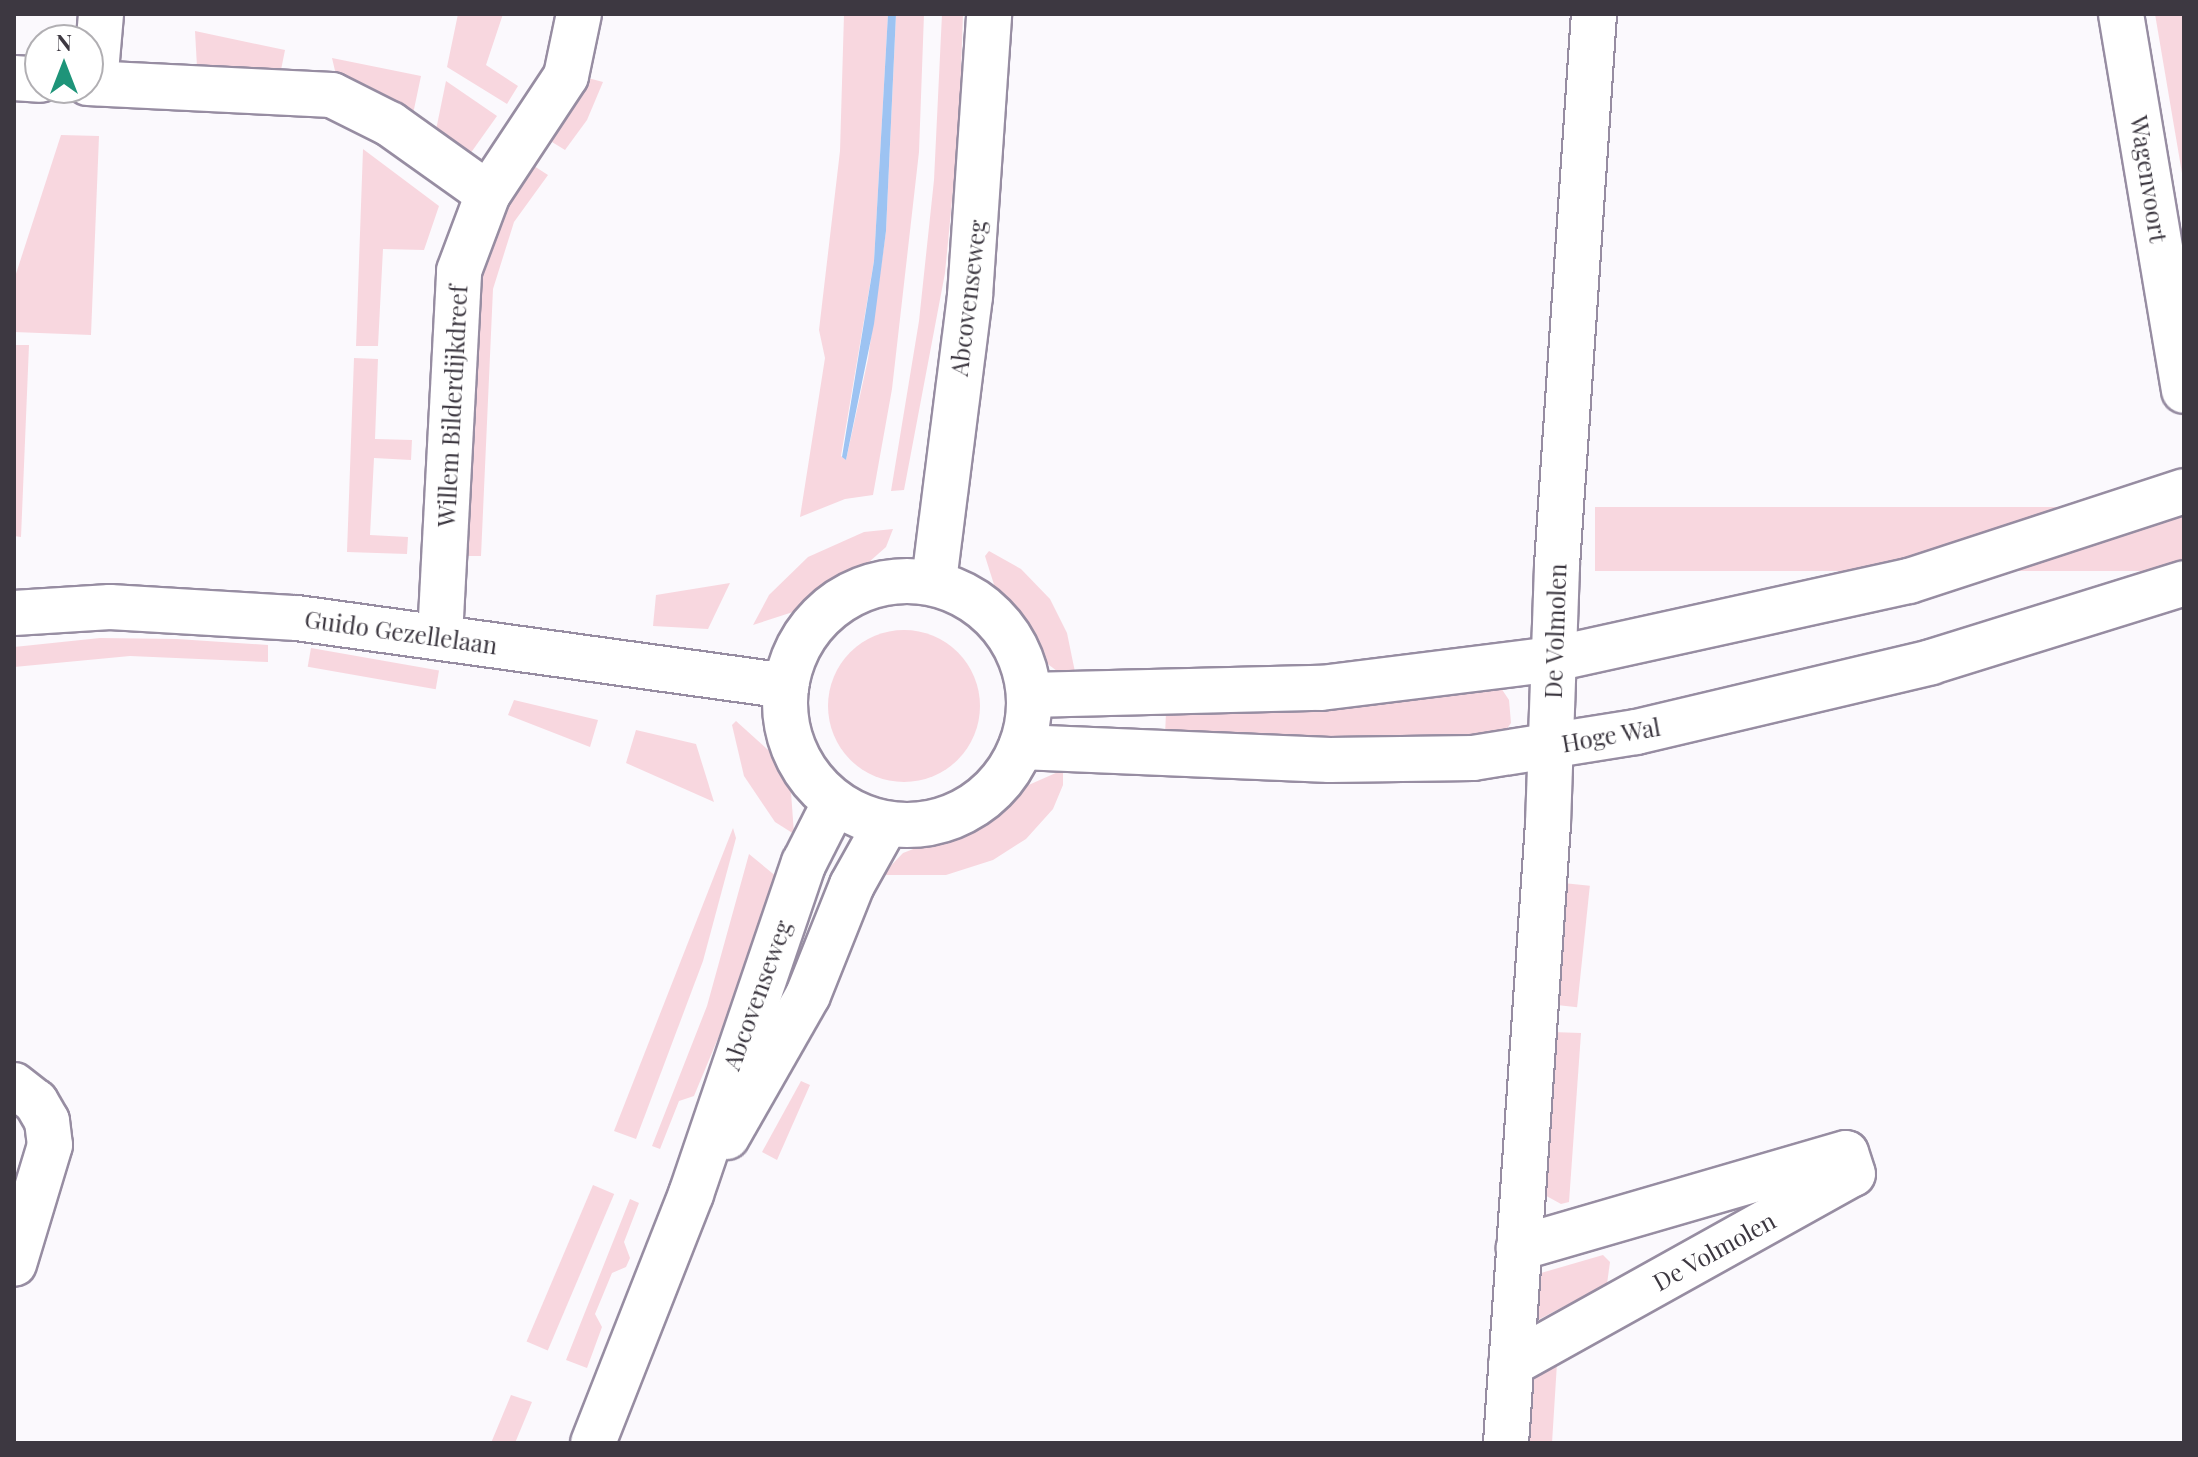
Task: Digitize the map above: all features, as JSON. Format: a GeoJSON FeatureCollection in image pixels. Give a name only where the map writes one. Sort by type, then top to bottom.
{"type":"FeatureCollection","features":[{"type":"Feature","properties":{"kind":"street","name":"Willem Bilderdijkdreef"},"geometry":{"type":"LineString","coordinates":[[440,637],[459,271],[488,194],[566,76],[579,14]]}},
{"type":"Feature","properties":{"kind":"street","name":"Abcovenseweg"},"geometry":{"type":"LineString","coordinates":[[934,581],[970,296],[989,14]]}},
{"type":"Feature","properties":{"kind":"street","name":"De Volmolen"},"geometry":{"type":"LineString","coordinates":[[1506,1443],[1594,14]]}},
{"type":"Feature","properties":{"kind":"street","name":"Wagenvoort"},"geometry":{"type":"LineString","coordinates":[[2121,14],[2184,391]]}},
{"type":"Feature","properties":{"kind":"street"},"geometry":{"type":"LineString","coordinates":[[104,84],[332,95],[390,124],[488,194]]}},
{"type":"Feature","properties":{"kind":"street"},"geometry":{"type":"LineString","coordinates":[[1029,695],[1321,688],[1554,659],[1909,581],[2184,491]]}},
{"type":"Feature","properties":{"kind":"street"},"geometry":{"type":"LineString","coordinates":[[893,580],[934,581],[970,596],[1000,623],[1020,656],[1029,695],[1021,747],[999,784],[966,811],[927,825],[885,826],[835,802],[805,770],[787,730],[786,686],[797,647],[821,614],[843,599],[893,580]]}},
{"type":"Feature","properties":{"kind":"street","name":"Hoge Wal"},"geometry":{"type":"LineString","coordinates":[[1021,747],[1330,760],[1473,758],[1636,732],[1931,662],[2184,583]]}},
{"type":"Feature","properties":{"kind":"street","name":"Guido Gezellelaan"},"geometry":{"type":"LineString","coordinates":[[14,613],[110,607],[208,611],[440,637],[786,686]]}},
{"type":"Feature","properties":{"kind":"street","name":"Abcovenseweg"},"geometry":{"type":"LineString","coordinates":[[593,1443],[691,1194],[804,863],[835,802]]}},
{"type":"Feature","properties":{"kind":"street","name":"Abcovenseweg"},"geometry":{"type":"LineString","coordinates":[[691,1194],[808,995],[852,885],[885,826]]}},
{"type":"Feature","properties":{"kind":"street"},"geometry":{"type":"LineString","coordinates":[[14,1085],[36,1102],[47,1121],[50,1145],[14,1264]]}},
{"type":"Feature","properties":{"kind":"street","name":"De Volmolen"},"geometry":{"type":"LineString","coordinates":[[1511,1364],[1853,1174],[1846,1153],[1519,1248]]}},
{"type":"Feature","properties":{"kind":"shaded area"},"geometry":{"type":"Polygon","coordinates":[[[458,14],[503,14],[486,65],[518,86],[507,104],[447,67],[458,14]]]}},
{"type":"Feature","properties":{"kind":"shaded area"},"geometry":{"type":"Polygon","coordinates":[[[844,14],[888,14],[874,261],[841,456],[846,460],[868,359],[886,231],[896,14],[924,14],[919,152],[892,389],[873,495],[845,499],[800,517],[825,358],[819,330],[840,151],[844,14]]]}},
{"type":"Feature","properties":{"kind":"shaded area"},"geometry":{"type":"Polygon","coordinates":[[[942,14],[963,14],[959,128],[945,273],[904,490],[891,491],[919,321],[934,180],[942,14]]]}},
{"type":"Feature","properties":{"kind":"shaded area"},"geometry":{"type":"Polygon","coordinates":[[[2155,14],[2184,14],[2184,185],[2155,14]]]}},
{"type":"Feature","properties":{"kind":"shaded area"},"geometry":{"type":"Polygon","coordinates":[[[195,31],[285,50],[281,70],[197,67],[195,31]]]}},
{"type":"Feature","properties":{"kind":"shaded area"},"geometry":{"type":"Polygon","coordinates":[[[332,58],[421,76],[413,114],[367,85],[336,75],[332,58]]]}},
{"type":"Feature","properties":{"kind":"shaded area"},"geometry":{"type":"Polygon","coordinates":[[[588,78],[603,82],[587,120],[565,150],[552,142],[588,78]]]}},
{"type":"Feature","properties":{"kind":"shaded area"},"geometry":{"type":"Polygon","coordinates":[[[446,81],[497,116],[470,154],[436,130],[446,81]]]}},
{"type":"Feature","properties":{"kind":"shaded area"},"geometry":{"type":"Polygon","coordinates":[[[61,135],[99,136],[91,335],[14,332],[14,280],[61,135]]]}},
{"type":"Feature","properties":{"kind":"shaded area"},"geometry":{"type":"Polygon","coordinates":[[[363,149],[439,206],[424,250],[383,249],[378,346],[356,346],[363,149]]]}},
{"type":"Feature","properties":{"kind":"shaded area"},"geometry":{"type":"Polygon","coordinates":[[[534,166],[548,175],[514,222],[493,289],[481,556],[466,556],[480,271],[507,204],[534,166]]]}},
{"type":"Feature","properties":{"kind":"shaded area"},"geometry":{"type":"Polygon","coordinates":[[[14,345],[29,345],[21,537],[14,536],[14,345]]]}},
{"type":"Feature","properties":{"kind":"shaded area"},"geometry":{"type":"Polygon","coordinates":[[[354,358],[378,359],[375,439],[412,440],[411,460],[374,458],[370,535],[408,537],[407,554],[347,552],[354,358]]]}},
{"type":"Feature","properties":{"kind":"shaded area"},"geometry":{"type":"Polygon","coordinates":[[[1595,507],[2184,507],[2184,571],[1595,571],[1595,507]]]}},
{"type":"Feature","properties":{"kind":"shaded area"},"geometry":{"type":"Polygon","coordinates":[[[893,529],[886,547],[860,570],[796,611],[753,625],[769,595],[808,557],[864,532],[893,529]]]}},
{"type":"Feature","properties":{"kind":"shaded area"},"geometry":{"type":"Polygon","coordinates":[[[989,551],[1021,569],[1050,599],[1067,633],[1075,672],[1061,674],[1041,659],[996,591],[985,556],[989,551]]]}},
{"type":"Feature","properties":{"kind":"shaded area"},"geometry":{"type":"Polygon","coordinates":[[[730,583],[708,629],[653,626],[656,595],[730,583]]]}},
{"type":"Feature","properties":{"kind":"shaded area"},"geometry":{"type":"Polygon","coordinates":[[[904,630],[933,636],[958,652],[974,677],[980,706],[974,735],[958,760],[933,776],[904,782],[875,776],[850,760],[834,735],[828,706],[834,677],[850,652],[875,636],[904,630]]]}},
{"type":"Feature","properties":{"kind":"shaded area"},"geometry":{"type":"Polygon","coordinates":[[[100,638],[268,645],[268,662],[130,656],[14,667],[14,647],[100,638]]]}},
{"type":"Feature","properties":{"kind":"shaded area"},"geometry":{"type":"Polygon","coordinates":[[[311,648],[439,671],[436,689],[308,667],[311,648]]]}},
{"type":"Feature","properties":{"kind":"shaded area"},"geometry":{"type":"Polygon","coordinates":[[[1499,685],[1509,700],[1511,723],[1499,740],[1165,736],[1166,712],[1499,685]]]}},
{"type":"Feature","properties":{"kind":"shaded area"},"geometry":{"type":"Polygon","coordinates":[[[514,700],[598,720],[590,747],[508,715],[514,700]]]}},
{"type":"Feature","properties":{"kind":"shaded area"},"geometry":{"type":"Polygon","coordinates":[[[736,721],[776,757],[791,792],[794,834],[775,822],[744,776],[732,725],[736,721]]]}},
{"type":"Feature","properties":{"kind":"shaded area"},"geometry":{"type":"Polygon","coordinates":[[[636,730],[696,744],[714,802],[626,763],[636,730]]]}},
{"type":"Feature","properties":{"kind":"shaded area"},"geometry":{"type":"Polygon","coordinates":[[[1058,772],[1063,773],[1063,785],[1053,809],[1026,839],[993,860],[946,875],[882,875],[903,853],[973,826],[1024,787],[1058,772]]]}},
{"type":"Feature","properties":{"kind":"shaded area"},"geometry":{"type":"Polygon","coordinates":[[[733,828],[736,838],[703,961],[636,1139],[614,1131],[733,828]]]}},
{"type":"Feature","properties":{"kind":"shaded area"},"geometry":{"type":"Polygon","coordinates":[[[749,854],[783,882],[694,1096],[679,1101],[660,1149],[652,1146],[707,1006],[749,854]]]}},
{"type":"Feature","properties":{"kind":"shaded area"},"geometry":{"type":"Polygon","coordinates":[[[1563,883],[1590,886],[1577,1007],[1550,1004],[1563,883]]]}},
{"type":"Feature","properties":{"kind":"shaded area"},"geometry":{"type":"Polygon","coordinates":[[[1552,1032],[1581,1033],[1569,1202],[1561,1204],[1541,1193],[1552,1032]]]}},
{"type":"Feature","properties":{"kind":"shaded area"},"geometry":{"type":"Polygon","coordinates":[[[801,1081],[810,1085],[777,1160],[762,1152],[801,1081]]]}},
{"type":"Feature","properties":{"kind":"shaded area"},"geometry":{"type":"Polygon","coordinates":[[[593,1185],[614,1194],[548,1350],[527,1341],[593,1185]]]}},
{"type":"Feature","properties":{"kind":"shaded area"},"geometry":{"type":"Polygon","coordinates":[[[630,1199],[639,1203],[624,1242],[630,1258],[626,1267],[612,1273],[595,1314],[602,1327],[587,1368],[566,1360],[630,1199]]]}},
{"type":"Feature","properties":{"kind":"shaded area"},"geometry":{"type":"Polygon","coordinates":[[[1603,1255],[1610,1262],[1607,1284],[1536,1321],[1541,1273],[1603,1255]]]}},
{"type":"Feature","properties":{"kind":"shaded area"},"geometry":{"type":"Polygon","coordinates":[[[1557,1363],[1552,1443],[1524,1443],[1528,1380],[1557,1363]]]}},
{"type":"Feature","properties":{"kind":"shaded area"},"geometry":{"type":"Polygon","coordinates":[[[511,1395],[532,1402],[515,1443],[491,1443],[511,1395]]]}},
{"type":"Feature","properties":{"kind":"water"},"geometry":{"type":"Polygon","coordinates":[[[888,14],[896,14],[886,231],[874,324],[846,460],[842,457],[874,261],[888,14]]]}}]}
